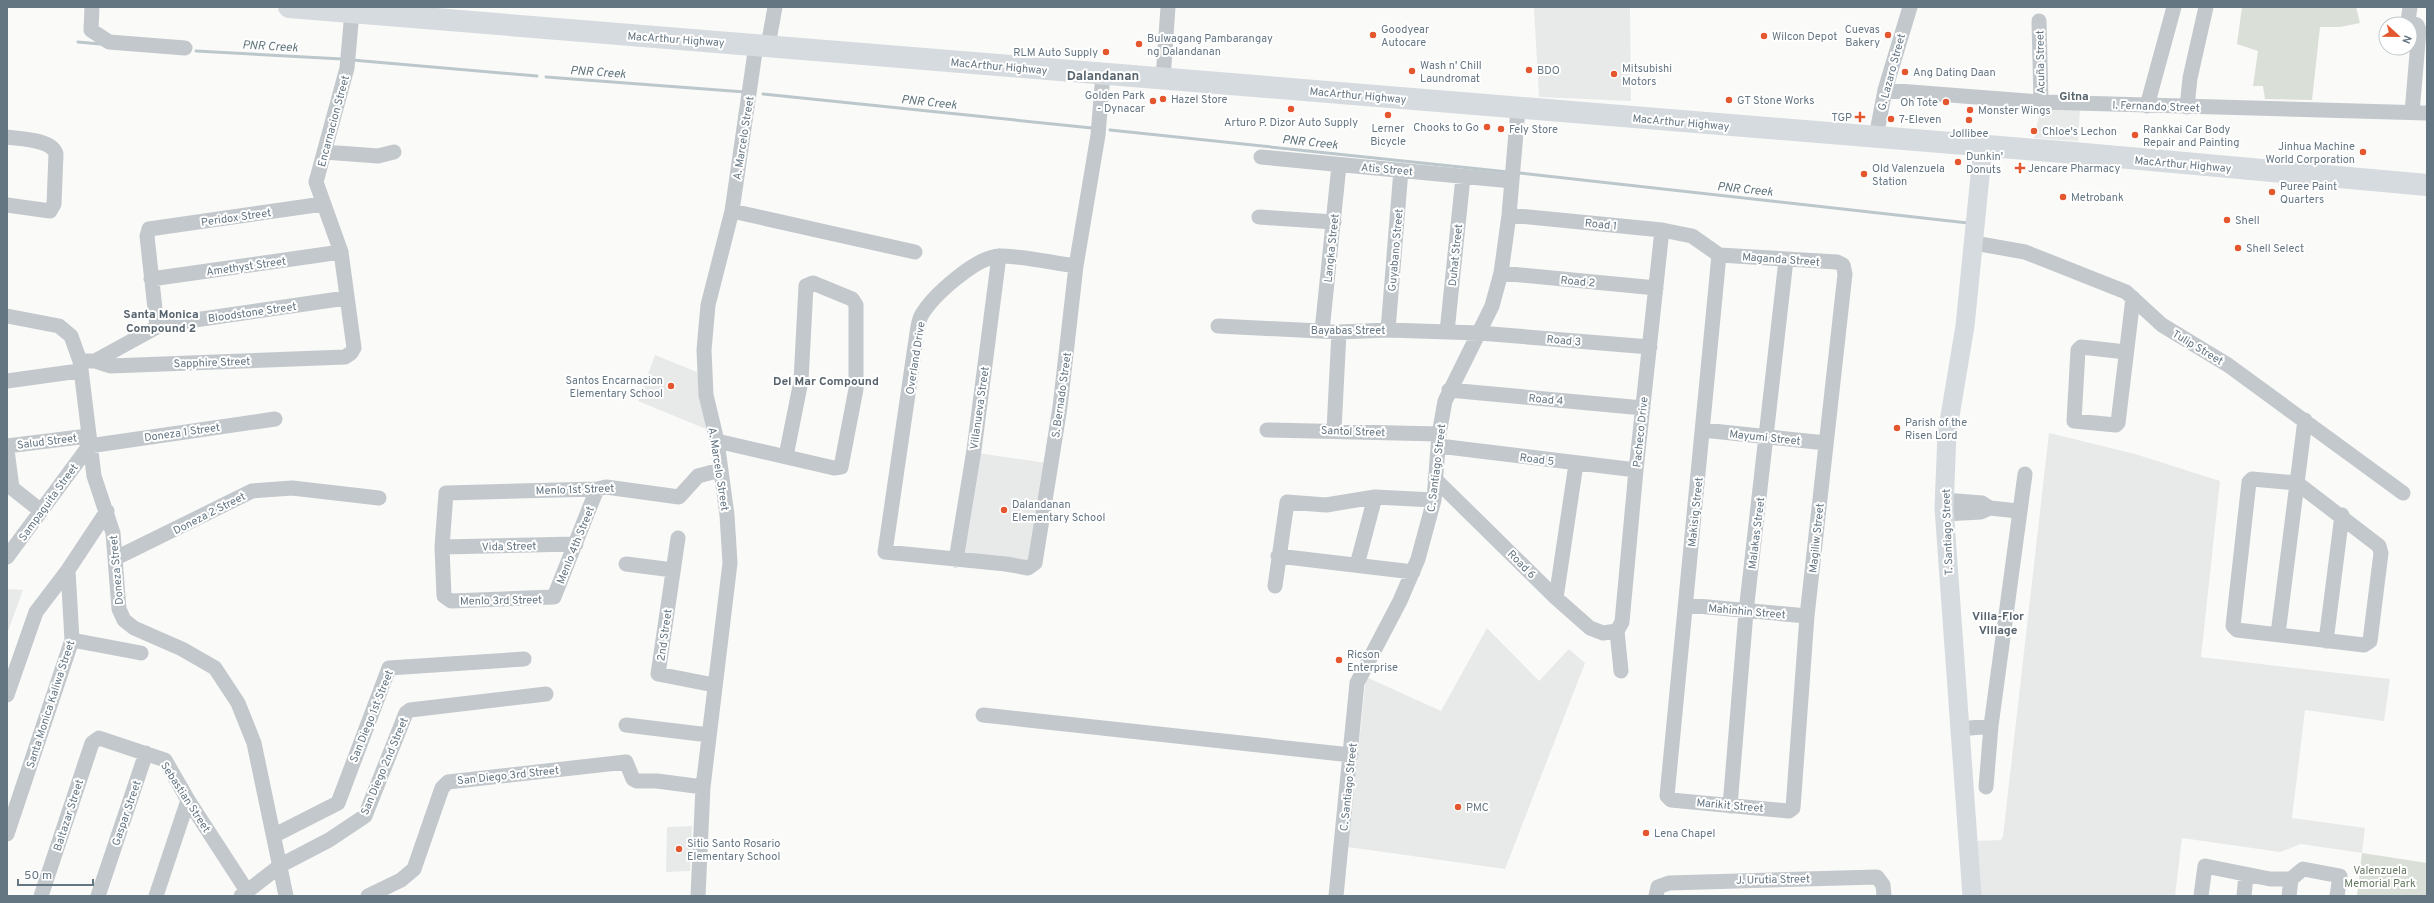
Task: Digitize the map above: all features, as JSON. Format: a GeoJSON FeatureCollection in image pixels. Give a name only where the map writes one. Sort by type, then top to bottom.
{"type":"FeatureCollection","features":[{"type":"Feature","properties":{"kind":"highway","name":"MacArthur Highway"},"geometry":{"type":"LineString","coordinates":[[289,7],[762,45],[1163,80],[1876,137],[2427,186]]}},
{"type":"Feature","properties":{"kind":"main road","name":"T. Santiago Street"},"geometry":{"type":"LineString","coordinates":[[1972,896],[1944,507],[1947,434],[1965,326],[1983,146]]}},
{"type":"Feature","properties":{"kind":"street"},"geometry":{"type":"LineString","coordinates":[[92,7],[91,30],[109,42],[185,48]]}},
{"type":"Feature","properties":{"kind":"street"},"geometry":{"type":"LineString","coordinates":[[762,45],[775,7]]}},
{"type":"Feature","properties":{"kind":"street"},"geometry":{"type":"LineString","coordinates":[[1163,80],[1168,7]]}},
{"type":"Feature","properties":{"kind":"street","name":"G. Lazaro Street"},"geometry":{"type":"LineString","coordinates":[[1876,137],[1885,90],[1910,7]]}},
{"type":"Feature","properties":{"kind":"street"},"geometry":{"type":"LineString","coordinates":[[2147,106],[2174,7]]}},
{"type":"Feature","properties":{"kind":"street"},"geometry":{"type":"LineString","coordinates":[[2187,107],[2190,78],[2206,7]]}},
{"type":"Feature","properties":{"kind":"street"},"geometry":{"type":"LineString","coordinates":[[2410,7],[2409,23],[2417,26],[2419,30],[2412,113]]}},
{"type":"Feature","properties":{"kind":"street","name":"Encarnacion Street"},"geometry":{"type":"LineString","coordinates":[[345,357],[352,353],[354,348],[346,298],[341,252],[338,237],[323,204],[316,182],[347,68],[352,12]]}},
{"type":"Feature","properties":{"kind":"street","name":"Acuña Street"},"geometry":{"type":"LineString","coordinates":[[2040,21],[2041,102]]}},
{"type":"Feature","properties":{"kind":"street","name":"A. Marcelo Street"},"geometry":{"type":"LineString","coordinates":[[698,896],[703,787],[714,685],[730,563],[716,440],[706,395],[704,350],[708,305],[732,211],[762,45]]}},
{"type":"Feature","properties":{"kind":"street","name":"S. Bernado Street"},"geometry":{"type":"LineString","coordinates":[[885,552],[1028,568],[1035,563],[1060,406],[1076,266],[1098,135],[1103,74]]}},
{"type":"Feature","properties":{"kind":"street","name":"I. Fernando Street"},"geometry":{"type":"LineString","coordinates":[[1885,90],[2041,102],[2427,113]]}},
{"type":"Feature","properties":{"kind":"street","name":"C. Santiago Street"},"geometry":{"type":"LineString","coordinates":[[1336,896],[1358,683],[1413,572],[1427,533],[1434,500],[1439,440],[1449,390],[1492,306],[1501,273],[1509,215],[1518,109]]}},
{"type":"Feature","properties":{"kind":"street"},"geometry":{"type":"LineString","coordinates":[[7,137],[48,144],[54,149],[56,154],[54,204],[50,211],[46,212],[7,205]]}},
{"type":"Feature","properties":{"kind":"street"},"geometry":{"type":"LineString","coordinates":[[324,152],[378,156],[394,152]]}},
{"type":"Feature","properties":{"kind":"street","name":"Atis Street"},"geometry":{"type":"LineString","coordinates":[[1261,157],[1512,181]]}},
{"type":"Feature","properties":{"kind":"street","name":"Langka Street"},"geometry":{"type":"LineString","coordinates":[[1322,331],[1334,222],[1338,165]]}},
{"type":"Feature","properties":{"kind":"street","name":"Guyabano Street"},"geometry":{"type":"LineString","coordinates":[[1388,330],[1401,170]]}},
{"type":"Feature","properties":{"kind":"street","name":"Duhat Street"},"geometry":{"type":"LineString","coordinates":[[1447,332],[1463,177]]}},
{"type":"Feature","properties":{"kind":"street","name":"Peridox Street"},"geometry":{"type":"LineString","coordinates":[[151,279],[147,236],[149,229],[323,204]]}},
{"type":"Feature","properties":{"kind":"street"},"geometry":{"type":"LineString","coordinates":[[732,211],[915,252]]}},
{"type":"Feature","properties":{"kind":"street","name":"Road 1"},"geometry":{"type":"LineString","coordinates":[[1509,215],[1662,230],[1692,236],[1719,255]]}},
{"type":"Feature","properties":{"kind":"street"},"geometry":{"type":"LineString","coordinates":[[1259,217],[1334,222]]}},
{"type":"Feature","properties":{"kind":"street","name":"Pacheco Drive"},"geometry":{"type":"LineString","coordinates":[[1617,631],[1622,622],[1636,470],[1662,230]]}},
{"type":"Feature","properties":{"kind":"street","name":"Tulip Street"},"geometry":{"type":"LineString","coordinates":[[1974,243],[2011,248],[2048,259],[2121,289],[2162,325],[2217,357],[2403,493]]}},
{"type":"Feature","properties":{"kind":"street","name":"Amethyst Street"},"geometry":{"type":"LineString","coordinates":[[151,279],[341,252]]}},
{"type":"Feature","properties":{"kind":"street","name":"Maganda Street"},"geometry":{"type":"LineString","coordinates":[[1719,255],[1837,262],[1843,265]]}},
{"type":"Feature","properties":{"kind":"street","name":"Makisig Street"},"geometry":{"type":"LineString","coordinates":[[1670,800],[1667,796],[1719,255]]}},
{"type":"Feature","properties":{"kind":"street","name":"Overland Drive"},"geometry":{"type":"LineString","coordinates":[[885,552],[920,318],[927,306],[960,276],[982,260],[999,256],[1076,266]]}},
{"type":"Feature","properties":{"kind":"street","name":"Villanueva Street"},"geometry":{"type":"LineString","coordinates":[[956,560],[974,450],[999,256]]}},
{"type":"Feature","properties":{"kind":"street","name":"Malakas Street"},"geometry":{"type":"LineString","coordinates":[[1730,806],[1746,612],[1767,438],[1786,260]]}},
{"type":"Feature","properties":{"kind":"street","name":"Magiliw Street"},"geometry":{"type":"LineString","coordinates":[[1789,811],[1792,808],[1807,616],[1845,274],[1843,265]]}},
{"type":"Feature","properties":{"kind":"street","name":"Road 2"},"geometry":{"type":"LineString","coordinates":[[1501,273],[1656,288]]}},
{"type":"Feature","properties":{"kind":"street"},"geometry":{"type":"LineString","coordinates":[[151,279],[157,328]]}},
{"type":"Feature","properties":{"kind":"street"},"geometry":{"type":"LineString","coordinates":[[716,440],[834,468],[841,467],[856,389],[856,305],[852,299],[813,283],[806,286],[801,381],[786,456]]}},
{"type":"Feature","properties":{"kind":"street","name":"Bloodstone Street"},"geometry":{"type":"LineString","coordinates":[[95,361],[157,328],[346,298]]}},
{"type":"Feature","properties":{"kind":"street"},"geometry":{"type":"LineString","coordinates":[[2126,352],[2081,347],[2078,350],[2074,421],[2116,425],[2118,423],[2133,298]]}},
{"type":"Feature","properties":{"kind":"street","name":"Doneza Street"},"geometry":{"type":"LineString","coordinates":[[7,316],[65,329],[71,336],[80,366],[94,476],[114,534],[119,610],[124,620],[134,628],[182,649],[215,668],[238,703],[254,743],[275,835],[286,896]]}},
{"type":"Feature","properties":{"kind":"street","name":"Bayabas Street"},"geometry":{"type":"LineString","coordinates":[[1218,326],[1339,332],[1388,330],[1479,333]]}},
{"type":"Feature","properties":{"kind":"street"},"geometry":{"type":"LineString","coordinates":[[1334,430],[1339,332]]}},
{"type":"Feature","properties":{"kind":"street","name":"Road 3"},"geometry":{"type":"LineString","coordinates":[[1479,333],[1650,347]]}},
{"type":"Feature","properties":{"kind":"street","name":"Sapphire Street"},"geometry":{"type":"LineString","coordinates":[[7,382],[80,366],[95,361],[110,366],[345,357]]}},
{"type":"Feature","properties":{"kind":"street","name":"Road 4"},"geometry":{"type":"LineString","coordinates":[[1449,390],[1643,408]]}},
{"type":"Feature","properties":{"kind":"street","name":"Doneza 1 Street"},"geometry":{"type":"LineString","coordinates":[[89,441],[275,419]]}},
{"type":"Feature","properties":{"kind":"street"},"geometry":{"type":"LineString","coordinates":[[2278,634],[2305,420]]}},
{"type":"Feature","properties":{"kind":"street","name":"Santol Street"},"geometry":{"type":"LineString","coordinates":[[1267,430],[1334,430],[1439,440]]}},
{"type":"Feature","properties":{"kind":"street","name":"Mayumi Street"},"geometry":{"type":"LineString","coordinates":[[1703,430],[1767,438],[1826,443]]}},
{"type":"Feature","properties":{"kind":"street","name":"Road 5"},"geometry":{"type":"LineString","coordinates":[[1439,440],[1576,464],[1636,470]]}},
{"type":"Feature","properties":{"kind":"street","name":"Salud Street"},"geometry":{"type":"LineString","coordinates":[[7,446],[89,441]]}},
{"type":"Feature","properties":{"kind":"street","name":"Sampaguita Street"},"geometry":{"type":"LineString","coordinates":[[7,557],[42,511],[89,441]]}},
{"type":"Feature","properties":{"kind":"street"},"geometry":{"type":"LineString","coordinates":[[7,450],[12,488],[42,511]]}},
{"type":"Feature","properties":{"kind":"street"},"geometry":{"type":"LineString","coordinates":[[1556,598],[1576,464]]}},
{"type":"Feature","properties":{"kind":"street","name":"Menlo 1st Street"},"geometry":{"type":"LineString","coordinates":[[442,547],[445,496],[449,492],[597,489],[606,486],[679,497],[698,476],[720,470]]}},
{"type":"Feature","properties":{"kind":"street"},"geometry":{"type":"LineString","coordinates":[[1986,787],[1991,726],[2018,511],[2025,474]]}},
{"type":"Feature","properties":{"kind":"street","name":"Road 6"},"geometry":{"type":"LineString","coordinates":[[1435,479],[1556,598],[1590,628],[1603,633],[1617,631]]}},
{"type":"Feature","properties":{"kind":"street"},"geometry":{"type":"LineString","coordinates":[[2252,479],[2297,483],[2342,515],[2379,546],[2381,553],[2370,641],[2364,645],[2237,630],[2233,626],[2249,482],[2252,479]]}},
{"type":"Feature","properties":{"kind":"street","name":"Doneza 2 Street"},"geometry":{"type":"LineString","coordinates":[[116,558],[252,491],[292,488],[379,498]]}},
{"type":"Feature","properties":{"kind":"street","name":"Menlo 4th Street"},"geometry":{"type":"LineString","coordinates":[[550,599],[554,597],[597,489]]}},
{"type":"Feature","properties":{"kind":"street"},"geometry":{"type":"LineString","coordinates":[[1357,566],[1375,497]]}},
{"type":"Feature","properties":{"kind":"street"},"geometry":{"type":"LineString","coordinates":[[1275,586],[1278,556],[1287,502],[1326,505],[1375,497],[1434,500]]}},
{"type":"Feature","properties":{"kind":"street"},"geometry":{"type":"LineString","coordinates":[[1944,507],[1982,503],[1990,508],[2018,511]]}},
{"type":"Feature","properties":{"kind":"street"},"geometry":{"type":"LineString","coordinates":[[7,695],[36,612],[68,570],[107,511]]}},
{"type":"Feature","properties":{"kind":"street"},"geometry":{"type":"LineString","coordinates":[[2326,641],[2342,515]]}},
{"type":"Feature","properties":{"kind":"street","name":"2nd Street"},"geometry":{"type":"LineString","coordinates":[[678,538],[658,674],[714,685]]}},
{"type":"Feature","properties":{"kind":"street","name":"Vida Street"},"geometry":{"type":"LineString","coordinates":[[442,547],[576,544]]}},
{"type":"Feature","properties":{"kind":"street","name":"Menlo 3rd Street"},"geometry":{"type":"LineString","coordinates":[[442,547],[444,596],[451,601],[550,599]]}},
{"type":"Feature","properties":{"kind":"street"},"geometry":{"type":"LineString","coordinates":[[1278,556],[1413,572]]}},
{"type":"Feature","properties":{"kind":"street"},"geometry":{"type":"LineString","coordinates":[[626,564],[673,570]]}},
{"type":"Feature","properties":{"kind":"street","name":"Santa Monica Kaliwa Street"},"geometry":{"type":"LineString","coordinates":[[7,834],[10,813],[72,640],[68,570]]}},
{"type":"Feature","properties":{"kind":"street","name":"Mahinhin Street"},"geometry":{"type":"LineString","coordinates":[[1686,605],[1746,612],[1807,616]]}},
{"type":"Feature","properties":{"kind":"street"},"geometry":{"type":"LineString","coordinates":[[1617,631],[1621,671]]}},
{"type":"Feature","properties":{"kind":"street"},"geometry":{"type":"LineString","coordinates":[[72,640],[141,654]]}},
{"type":"Feature","properties":{"kind":"street","name":"San Diego 1st Street"},"geometry":{"type":"LineString","coordinates":[[275,835],[334,807],[338,803],[391,666],[524,658]]}},
{"type":"Feature","properties":{"kind":"street","name":"San Diego 2nd Street"},"geometry":{"type":"LineString","coordinates":[[280,865],[329,840],[365,816],[406,713],[410,710],[546,694]]}},
{"type":"Feature","properties":{"kind":"street"},"geometry":{"type":"LineString","coordinates":[[983,715],[1351,755]]}},
{"type":"Feature","properties":{"kind":"street"},"geometry":{"type":"LineString","coordinates":[[626,725],[709,735]]}},
{"type":"Feature","properties":{"kind":"street"},"geometry":{"type":"LineString","coordinates":[[1960,728],[1991,726]]}},
{"type":"Feature","properties":{"kind":"street","name":"Sebastian Street"},"geometry":{"type":"LineString","coordinates":[[99,738],[146,752],[165,760],[244,893]]}},
{"type":"Feature","properties":{"kind":"street","name":"Baltazar Street"},"geometry":{"type":"LineString","coordinates":[[41,896],[92,743],[99,738]]}},
{"type":"Feature","properties":{"kind":"street","name":"Gaspar Street"},"geometry":{"type":"LineString","coordinates":[[98,896],[146,752]]}},
{"type":"Feature","properties":{"kind":"street","name":"San Diego 3rd Street"},"geometry":{"type":"LineString","coordinates":[[368,896],[402,880],[414,869],[442,788],[448,782],[626,762],[633,779],[637,781],[657,780],[703,787]]}},
{"type":"Feature","properties":{"kind":"street"},"geometry":{"type":"LineString","coordinates":[[156,896],[188,800]]}},
{"type":"Feature","properties":{"kind":"street","name":"Marikit Street"},"geometry":{"type":"LineString","coordinates":[[1670,800],[1789,811]]}},
{"type":"Feature","properties":{"kind":"street"},"geometry":{"type":"LineString","coordinates":[[244,893],[280,865]]}},
{"type":"Feature","properties":{"kind":"street"},"geometry":{"type":"LineString","coordinates":[[2201,896],[2205,866],[2270,879],[2291,879],[2303,870],[2340,876],[2337,896]]}},
{"type":"Feature","properties":{"kind":"street"},"geometry":{"type":"LineString","coordinates":[[2244,896],[2246,875]]}},
{"type":"Feature","properties":{"kind":"street","name":"J. Urutia Street"},"geometry":{"type":"LineString","coordinates":[[1656,896],[1658,887],[1669,883],[1877,877],[1883,885],[1884,896]]}},
{"type":"Feature","properties":{"kind":"street"},"geometry":{"type":"LineString","coordinates":[[2289,896],[2291,879]]}},
{"type":"Feature","properties":{"kind":"shaded area"},"geometry":{"type":"Polygon","coordinates":[[[1534,7],[1630,7],[1631,101],[1539,97],[1534,7]]]}},
{"type":"Feature","properties":{"kind":"shaded area"},"geometry":{"type":"Polygon","coordinates":[[[2041,107],[2080,109],[2078,141],[2034,138],[2041,107]]]}},
{"type":"Feature","properties":{"kind":"shaded area","name":"Santos Encarnacion Elementary School"},"geometry":{"type":"Polygon","coordinates":[[[655,355],[697,372],[706,429],[638,401],[655,355]]]}},
{"type":"Feature","properties":{"kind":"shaded area"},"geometry":{"type":"Polygon","coordinates":[[[2049,433],[2135,454],[2220,481],[2201,657],[2390,679],[2384,721],[2305,710],[2292,818],[2365,828],[2362,853],[2301,844],[2280,852],[2182,838],[2175,896],[1976,896],[1972,841],[2001,840],[2003,836],[2049,433]]]}},
{"type":"Feature","properties":{"kind":"shaded area","name":"Dalandanan Elementary School"},"geometry":{"type":"Polygon","coordinates":[[[978,453],[1046,463],[1030,564],[964,556],[978,453]]]}},
{"type":"Feature","properties":{"kind":"shaded area"},"geometry":{"type":"Polygon","coordinates":[[[7,589],[23,590],[7,634],[7,589]]]}},
{"type":"Feature","properties":{"kind":"shaded area"},"geometry":{"type":"Polygon","coordinates":[[[1487,628],[1539,681],[1569,649],[1585,663],[1505,869],[1348,847],[1366,677],[1441,711],[1487,628]]]}},
{"type":"Feature","properties":{"kind":"shaded area","name":"Sitio Santo Rosario Elementary School"},"geometry":{"type":"Polygon","coordinates":[[[692,826],[690,871],[666,872],[667,827],[692,826]]]}},
{"type":"Feature","properties":{"kind":"green space"},"geometry":{"type":"Polygon","coordinates":[[[2242,7],[2356,7],[2360,23],[2340,27],[2320,27],[2312,100],[2265,99],[2263,86],[2253,86],[2258,51],[2237,44],[2242,7]]]}},
{"type":"Feature","properties":{"kind":"green space","name":"Valenzuela Memorial Park"},"geometry":{"type":"Polygon","coordinates":[[[2362,853],[2427,863],[2427,896],[2357,896],[2362,853]]]}},
{"type":"Feature","properties":{"kind":"waterway","name":"PNR Creek"},"geometry":{"type":"LineString","coordinates":[[78,42],[100,44]]}},
{"type":"Feature","properties":{"kind":"waterway","name":"PNR Creek"},"geometry":{"type":"LineString","coordinates":[[196,51],[342,59]]}},
{"type":"Feature","properties":{"kind":"waterway","name":"PNR Creek"},"geometry":{"type":"LineString","coordinates":[[352,60],[537,76]]}},
{"type":"Feature","properties":{"kind":"waterway","name":"PNR Creek"},"geometry":{"type":"LineString","coordinates":[[546,77],[745,92]]}},
{"type":"Feature","properties":{"kind":"waterway","name":"PNR Creek"},"geometry":{"type":"LineString","coordinates":[[763,94],[1092,128]]}},
{"type":"Feature","properties":{"kind":"waterway","name":"PNR Creek"},"geometry":{"type":"LineString","coordinates":[[1110,130],[1508,172]]}},
{"type":"Feature","properties":{"kind":"waterway","name":"PNR Creek"},"geometry":{"type":"LineString","coordinates":[[1520,173],[1968,223]]}},
{"type":"Feature","properties":{"kind":"place","name":"Goodyear Autocare"},"geometry":{"type":"Point","coordinates":[1373,35]}},
{"type":"Feature","properties":{"kind":"place","name":"Cuevas Bakery"},"geometry":{"type":"Point","coordinates":[1888,35]}},
{"type":"Feature","properties":{"kind":"place","name":"Wilcon Depot"},"geometry":{"type":"Point","coordinates":[1764,36]}},
{"type":"Feature","properties":{"kind":"place","name":"Bulwagang Pambarangay ng Dalandanan"},"geometry":{"type":"Point","coordinates":[1139,44]}},
{"type":"Feature","properties":{"kind":"place","name":"RLM Auto Supply"},"geometry":{"type":"Point","coordinates":[1106,52]}},
{"type":"Feature","properties":{"kind":"place","name":"BDO"},"geometry":{"type":"Point","coordinates":[1529,70]}},
{"type":"Feature","properties":{"kind":"place","name":"Wash n' Chill Laundromat"},"geometry":{"type":"Point","coordinates":[1412,71]}},
{"type":"Feature","properties":{"kind":"place","name":"Ang Dating Daan"},"geometry":{"type":"Point","coordinates":[1905,72]}},
{"type":"Feature","properties":{"kind":"place","name":"Mitsubishi Motors"},"geometry":{"type":"Point","coordinates":[1614,74]}},
{"type":"Feature","properties":{"kind":"place","name":"Hazel Store"},"geometry":{"type":"Point","coordinates":[1163,99]}},
{"type":"Feature","properties":{"kind":"place","name":"GT Stone Works"},"geometry":{"type":"Point","coordinates":[1729,100]}},
{"type":"Feature","properties":{"kind":"place","name":"Golden Park - Dynacar"},"geometry":{"type":"Point","coordinates":[1153,101]}},
{"type":"Feature","properties":{"kind":"place","name":"Oh Tote"},"geometry":{"type":"Point","coordinates":[1946,102]}},
{"type":"Feature","properties":{"kind":"place","name":"Arturo P. Dizor Auto Supply"},"geometry":{"type":"Point","coordinates":[1291,109]}},
{"type":"Feature","properties":{"kind":"place","name":"Monster Wings"},"geometry":{"type":"Point","coordinates":[1970,110]}},
{"type":"Feature","properties":{"kind":"place","name":"Lerner Bicycle"},"geometry":{"type":"Point","coordinates":[1388,115]}},
{"type":"Feature","properties":{"kind":"place","name":"TGP"},"geometry":{"type":"Point","coordinates":[1860,117]}},
{"type":"Feature","properties":{"kind":"place","name":"7-Eleven"},"geometry":{"type":"Point","coordinates":[1891,119]}},
{"type":"Feature","properties":{"kind":"place","name":"Jollibee"},"geometry":{"type":"Point","coordinates":[1969,120]}},
{"type":"Feature","properties":{"kind":"place","name":"Chooks to Go"},"geometry":{"type":"Point","coordinates":[1487,127]}},
{"type":"Feature","properties":{"kind":"place","name":"Fely Store"},"geometry":{"type":"Point","coordinates":[1501,129]}},
{"type":"Feature","properties":{"kind":"place","name":"Chloe's Lechon"},"geometry":{"type":"Point","coordinates":[2034,131]}},
{"type":"Feature","properties":{"kind":"place","name":"Rankkai Car Body Repair and Painting"},"geometry":{"type":"Point","coordinates":[2135,135]}},
{"type":"Feature","properties":{"kind":"place","name":"Jinhua Machine World Corporation"},"geometry":{"type":"Point","coordinates":[2363,152]}},
{"type":"Feature","properties":{"kind":"place","name":"Dunkin' Donuts"},"geometry":{"type":"Point","coordinates":[1958,162]}},
{"type":"Feature","properties":{"kind":"place","name":"Jencare Pharmacy"},"geometry":{"type":"Point","coordinates":[2020,168]}},
{"type":"Feature","properties":{"kind":"place","name":"Old Valenzuela Station"},"geometry":{"type":"Point","coordinates":[1864,174]}},
{"type":"Feature","properties":{"kind":"place","name":"Puree Paint Quarters"},"geometry":{"type":"Point","coordinates":[2272,192]}},
{"type":"Feature","properties":{"kind":"place","name":"Metrobank"},"geometry":{"type":"Point","coordinates":[2063,197]}},
{"type":"Feature","properties":{"kind":"place","name":"Shell"},"geometry":{"type":"Point","coordinates":[2227,220]}},
{"type":"Feature","properties":{"kind":"place","name":"Shell Select"},"geometry":{"type":"Point","coordinates":[2238,248]}},
{"type":"Feature","properties":{"kind":"place","name":"Santos Encarnacion Elementary School"},"geometry":{"type":"Point","coordinates":[671,386]}},
{"type":"Feature","properties":{"kind":"place","name":"Parish of the Risen Lord"},"geometry":{"type":"Point","coordinates":[1897,428]}},
{"type":"Feature","properties":{"kind":"place","name":"Dalandanan Elementary School"},"geometry":{"type":"Point","coordinates":[1004,510]}},
{"type":"Feature","properties":{"kind":"place","name":"Ricson Enterprise"},"geometry":{"type":"Point","coordinates":[1339,660]}},
{"type":"Feature","properties":{"kind":"place","name":"PMC"},"geometry":{"type":"Point","coordinates":[1458,807]}},
{"type":"Feature","properties":{"kind":"place","name":"Lena Chapel"},"geometry":{"type":"Point","coordinates":[1646,833]}},
{"type":"Feature","properties":{"kind":"place","name":"Sitio Santo Rosario Elementary School"},"geometry":{"type":"Point","coordinates":[679,849]}},
{"type":"Feature","properties":{"kind":"district","name":"Dalandanan"},"geometry":{"type":"Point","coordinates":[1103,75]}},
{"type":"Feature","properties":{"kind":"district","name":"Gitna"},"geometry":{"type":"Point","coordinates":[2074,96]}},
{"type":"Feature","properties":{"kind":"district","name":"Santa Monica Compound 2"},"geometry":{"type":"Point","coordinates":[161,321]}},
{"type":"Feature","properties":{"kind":"district","name":"Del Mar Compound"},"geometry":{"type":"Point","coordinates":[826,381]}},
{"type":"Feature","properties":{"kind":"district","name":"Villa-Flor VIllage"},"geometry":{"type":"Point","coordinates":[1998,623]}}]}
